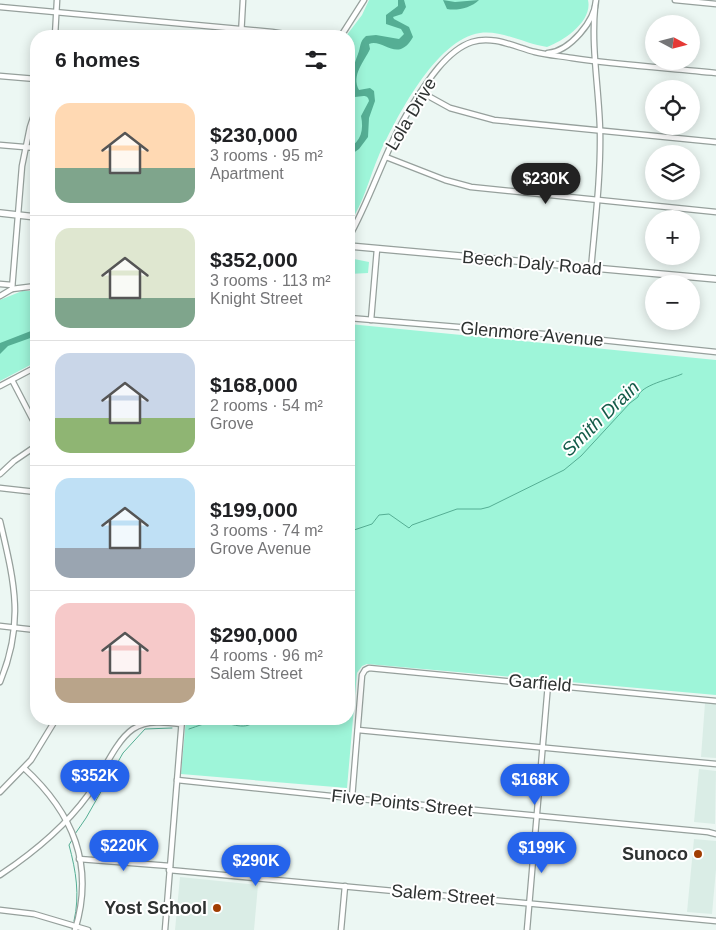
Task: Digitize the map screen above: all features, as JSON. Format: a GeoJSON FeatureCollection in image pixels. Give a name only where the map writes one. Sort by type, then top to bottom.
{"type":"FeatureCollection","features":[{"type":"Feature","properties":{"kind":"main road"},"geometry":{"type":"LineString","coordinates":[[0,214],[30,216]]}},
{"type":"Feature","properties":{"kind":"main road","name":"Beech Daly Road"},"geometry":{"type":"LineString","coordinates":[[355,246],[716,279]]}},
{"type":"Feature","properties":{"kind":"street"},"geometry":{"type":"LineString","coordinates":[[56,30],[57,0]]}},
{"type":"Feature","properties":{"kind":"street"},"geometry":{"type":"LineString","coordinates":[[242,29],[243,0]]}},
{"type":"Feature","properties":{"kind":"street"},"geometry":{"type":"LineString","coordinates":[[346,30],[364,0]]}},
{"type":"Feature","properties":{"kind":"street"},"geometry":{"type":"LineString","coordinates":[[591,269],[600,131],[595,62],[596,0]]}},
{"type":"Feature","properties":{"kind":"street"},"geometry":{"type":"LineString","coordinates":[[675,0],[716,4]]}},
{"type":"Feature","properties":{"kind":"street"},"geometry":{"type":"LineString","coordinates":[[0,7],[250,30]]}},
{"type":"Feature","properties":{"kind":"street"},"geometry":{"type":"LineString","coordinates":[[542,53],[555,51],[576,37],[589,23],[596,7]]}},
{"type":"Feature","properties":{"kind":"street","name":"Lola Drive"},"geometry":{"type":"LineString","coordinates":[[355,226],[367,204],[405,117],[421,92],[434,73],[451,56],[463,46],[474,41],[496,40],[542,53],[595,62],[716,72]]}},
{"type":"Feature","properties":{"kind":"street"},"geometry":{"type":"LineString","coordinates":[[0,76],[30,78]]}},
{"type":"Feature","properties":{"kind":"street"},"geometry":{"type":"LineString","coordinates":[[421,92],[450,108],[481,118],[716,142]]}},
{"type":"Feature","properties":{"kind":"street"},"geometry":{"type":"LineString","coordinates":[[0,296],[12,287],[22,166],[30,132]]}},
{"type":"Feature","properties":{"kind":"street"},"geometry":{"type":"LineString","coordinates":[[0,144],[30,147]]}},
{"type":"Feature","properties":{"kind":"street"},"geometry":{"type":"LineString","coordinates":[[386,157],[446,180],[471,186],[716,212]]}},
{"type":"Feature","properties":{"kind":"street"},"geometry":{"type":"LineString","coordinates":[[371,320],[377,248]]}},
{"type":"Feature","properties":{"kind":"street"},"geometry":{"type":"LineString","coordinates":[[0,284],[12,287],[30,286]]}},
{"type":"Feature","properties":{"kind":"street","name":"Glenmore Avenue"},"geometry":{"type":"LineString","coordinates":[[355,319],[544,334],[716,352]]}},
{"type":"Feature","properties":{"kind":"street"},"geometry":{"type":"LineString","coordinates":[[0,386],[30,370]]}},
{"type":"Feature","properties":{"kind":"street"},"geometry":{"type":"LineString","coordinates":[[12,380],[30,414]]}},
{"type":"Feature","properties":{"kind":"street"},"geometry":{"type":"LineString","coordinates":[[0,474],[30,450]]}},
{"type":"Feature","properties":{"kind":"street"},"geometry":{"type":"LineString","coordinates":[[0,488],[30,491]]}},
{"type":"Feature","properties":{"kind":"street"},"geometry":{"type":"LineString","coordinates":[[0,521],[15,592],[14,628],[10,653],[0,682]]}},
{"type":"Feature","properties":{"kind":"street"},"geometry":{"type":"LineString","coordinates":[[0,626],[30,629]]}},
{"type":"Feature","properties":{"kind":"street","name":"Garfield"},"geometry":{"type":"LineString","coordinates":[[358,730],[362,675],[365,670],[372,667],[716,700]]}},
{"type":"Feature","properties":{"kind":"street"},"geometry":{"type":"LineString","coordinates":[[527,930],[548,684]]}},
{"type":"Feature","properties":{"kind":"street"},"geometry":{"type":"LineString","coordinates":[[0,792],[24,768],[52,725]]}},
{"type":"Feature","properties":{"kind":"street"},"geometry":{"type":"LineString","coordinates":[[0,875],[29,855],[67,821],[88,795],[120,742],[130,731],[142,725]]}},
{"type":"Feature","properties":{"kind":"street"},"geometry":{"type":"LineString","coordinates":[[165,930],[181,725]]}},
{"type":"Feature","properties":{"kind":"street"},"geometry":{"type":"LineString","coordinates":[[352,798],[358,730],[716,764]]}},
{"type":"Feature","properties":{"kind":"street"},"geometry":{"type":"LineString","coordinates":[[24,768],[48,791],[67,821],[75,839],[83,877],[83,894],[76,928]]}},
{"type":"Feature","properties":{"kind":"street","name":"Five Points Street"},"geometry":{"type":"LineString","coordinates":[[176,780],[716,834]]}},
{"type":"Feature","properties":{"kind":"street","name":"Salem Street"},"geometry":{"type":"LineString","coordinates":[[79,859],[716,921]]}},
{"type":"Feature","properties":{"kind":"street"},"geometry":{"type":"LineString","coordinates":[[341,930],[344,886]]}},
{"type":"Feature","properties":{"kind":"street"},"geometry":{"type":"LineString","coordinates":[[0,910],[34,914],[88,930]]}},
{"type":"Feature","properties":{"kind":"shaded area"},"geometry":{"type":"Polygon","coordinates":[[[369,0],[588,0],[588,8],[582,23],[569,35],[547,47],[505,35],[480,33],[464,38],[448,49],[419,82],[396,121],[379,155],[355,214],[355,30],[351,30],[362,15],[369,0]]]}},
{"type":"Feature","properties":{"kind":"shaded area"},"geometry":{"type":"Polygon","coordinates":[[[398,0],[404,0],[406,7],[402,14],[393,17],[409,27],[413,37],[402,49],[374,43],[369,44],[370,49],[356,79],[359,90],[370,88],[374,91],[375,101],[369,118],[368,137],[355,152],[355,143],[361,135],[361,116],[369,101],[365,96],[355,97],[355,64],[362,40],[366,36],[376,35],[399,39],[404,34],[401,29],[386,24],[386,15],[398,6],[398,0]]]}},
{"type":"Feature","properties":{"kind":"shaded area"},"geometry":{"type":"Polygon","coordinates":[[[443,0],[455,2],[479,0],[468,7],[455,10],[447,9],[443,0]]]}},
{"type":"Feature","properties":{"kind":"shaded area"},"geometry":{"type":"Polygon","coordinates":[[[355,259],[369,262],[368,273],[355,274],[355,259]]]}},
{"type":"Feature","properties":{"kind":"shaded area"},"geometry":{"type":"Polygon","coordinates":[[[22,291],[30,291],[30,365],[0,381],[0,300],[22,291]]]}},
{"type":"Feature","properties":{"kind":"shaded area"},"geometry":{"type":"Polygon","coordinates":[[[355,325],[716,360],[716,695],[367,664],[362,666],[357,673],[355,696],[355,325]]]}},
{"type":"Feature","properties":{"kind":"shaded area"},"geometry":{"type":"Polygon","coordinates":[[[30,331],[30,338],[8,346],[0,354],[0,343],[30,331]]]}},
{"type":"Feature","properties":{"kind":"shaded area"},"geometry":{"type":"Polygon","coordinates":[[[705,703],[716,704],[716,758],[701,757],[705,703]]]}},
{"type":"Feature","properties":{"kind":"shaded area"},"geometry":{"type":"Polygon","coordinates":[[[185,725],[352,725],[347,788],[181,774],[185,725]]]}},
{"type":"Feature","properties":{"kind":"shaded area"},"geometry":{"type":"Polygon","coordinates":[[[699,769],[716,771],[715,824],[694,822],[699,769]]]}},
{"type":"Feature","properties":{"kind":"shaded area"},"geometry":{"type":"Polygon","coordinates":[[[694,839],[716,841],[716,869],[712,914],[687,912],[694,839]]]}},
{"type":"Feature","properties":{"kind":"shaded area","name":"Yost School"},"geometry":{"type":"Polygon","coordinates":[[[180,877],[258,885],[254,930],[175,930],[180,877]]]}},
{"type":"Feature","properties":{"kind":"waterway","name":"Smith Drain"},"geometry":{"type":"LineString","coordinates":[[355,530],[372,524],[379,515],[389,514],[409,528],[412,525],[457,509],[489,507],[564,470],[581,456],[644,389],[682,374]]}},
{"type":"Feature","properties":{"kind":"waterway","name":"Smith Drain"},"geometry":{"type":"LineString","coordinates":[[189,729],[199,725]]}},
{"type":"Feature","properties":{"kind":"waterway","name":"Smith Drain"},"geometry":{"type":"LineString","coordinates":[[234,725],[248,725]]}},
{"type":"Feature","properties":{"kind":"waterway","name":"Smith Drain"},"geometry":{"type":"LineString","coordinates":[[75,834],[123,753],[145,729],[172,728]]}},
{"type":"Feature","properties":{"kind":"waterway","name":"Smith Drain"},"geometry":{"type":"LineString","coordinates":[[72,840],[69,845],[74,864],[77,892],[74,921]]}},
{"type":"Feature","properties":{"kind":"place","name":"Sunoco"},"geometry":{"type":"Point","coordinates":[698,854]}},
{"type":"Feature","properties":{"kind":"place","name":"Yost School"},"geometry":{"type":"Point","coordinates":[217,908]}}]}
